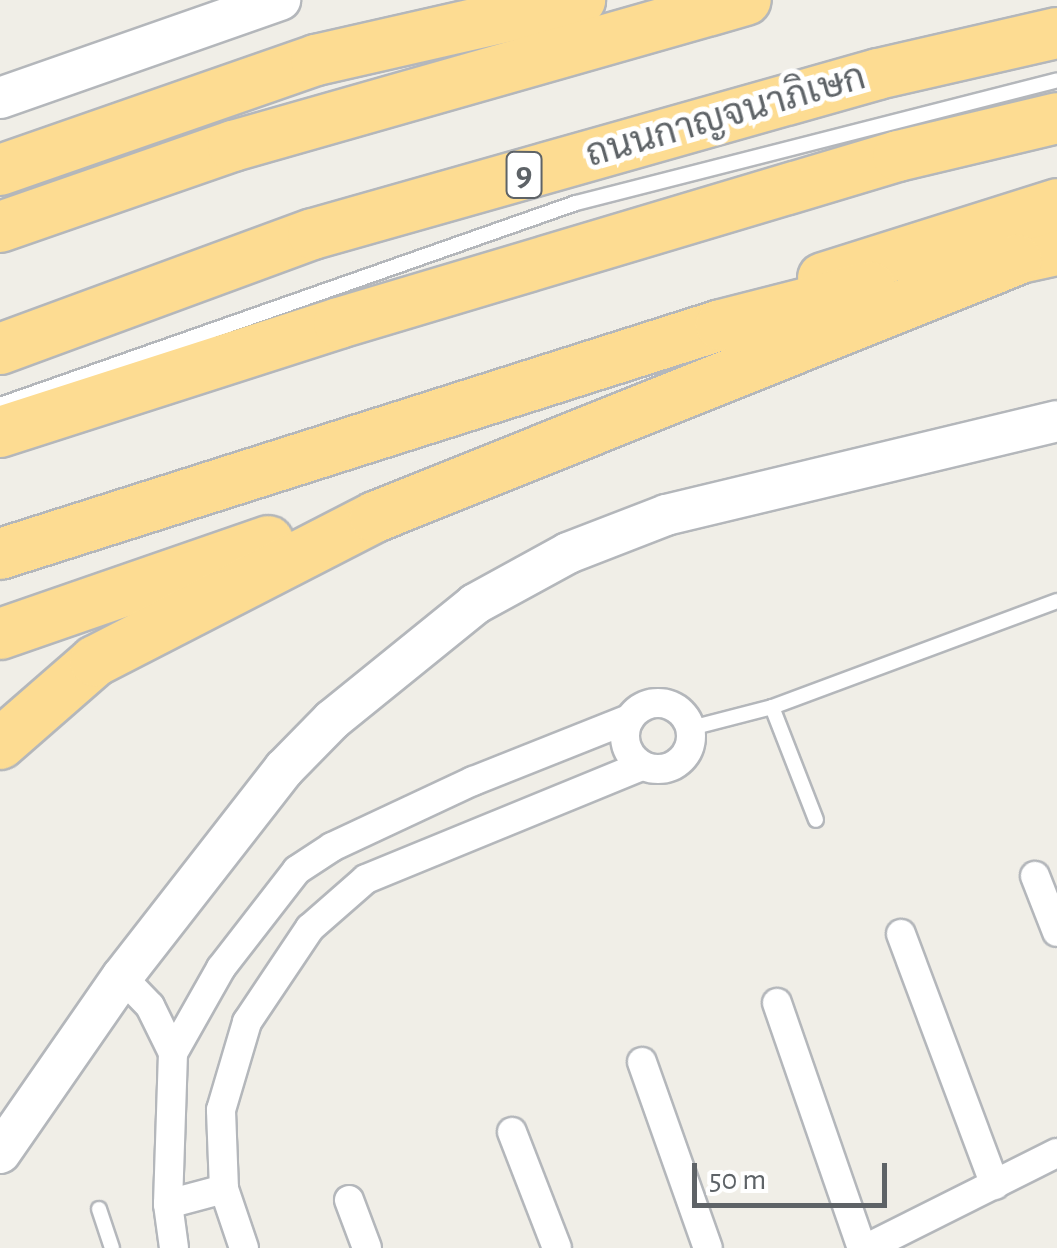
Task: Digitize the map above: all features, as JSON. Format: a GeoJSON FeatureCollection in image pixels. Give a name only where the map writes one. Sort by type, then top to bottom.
{"type":"FeatureCollection","features":[{"type":"Feature","properties":{"kind":"highway"},"geometry":{"type":"LineString","coordinates":[[0,170],[316,60],[580,0]]}},
{"type":"Feature","properties":{"kind":"highway"},"geometry":{"type":"LineString","coordinates":[[0,227],[233,146],[746,0]]}},
{"type":"Feature","properties":{"kind":"highway","name":"ถนนกาญจนาภิเษก"},"geometry":{"type":"LineString","coordinates":[[0,348],[314,234],[878,74],[1057,33]]}},
{"type":"Feature","properties":{"kind":"highway","name":"9"},"geometry":{"type":"LineString","coordinates":[[0,432],[339,323],[898,156],[1057,118]]}},
{"type":"Feature","properties":{"kind":"highway"},"geometry":{"type":"LineString","coordinates":[[721,325],[788,288],[1057,204]]}},
{"type":"Feature","properties":{"kind":"highway"},"geometry":{"type":"LineString","coordinates":[[17,548],[721,325],[871,287],[1043,265]]}},
{"type":"Feature","properties":{"kind":"highway"},"geometry":{"type":"LineString","coordinates":[[0,744],[94,661],[375,517],[892,308],[1043,265]]}},
{"type":"Feature","properties":{"kind":"highway"},"geometry":{"type":"LineString","coordinates":[[0,634],[290,534],[375,517]]}},
{"type":"Feature","properties":{"kind":"main road"},"geometry":{"type":"LineString","coordinates":[[0,98],[280,0]]}},
{"type":"Feature","properties":{"kind":"main road"},"geometry":{"type":"LineString","coordinates":[[0,1153],[122,977],[284,769],[332,720],[476,604],[568,554],[666,515],[1057,421]]}},
{"type":"Feature","properties":{"kind":"street"},"geometry":{"type":"LineString","coordinates":[[174,1248],[168,1204],[173,1053],[220,968],[297,870],[457,788],[628,720],[649,704],[662,703],[685,716],[690,728],[688,754],[678,764],[654,770],[641,766],[626,745],[628,720]]}},
{"type":"Feature","properties":{"kind":"street"},"geometry":{"type":"LineString","coordinates":[[244,1248],[224,1189],[220,1110],[247,1022],[339,897],[407,860],[641,766]]}},
{"type":"Feature","properties":{"kind":"street"},"geometry":{"type":"LineString","coordinates":[[1035,876],[1057,932]]}},
{"type":"Feature","properties":{"kind":"street"},"geometry":{"type":"LineString","coordinates":[[902,934],[995,1185]]}},
{"type":"Feature","properties":{"kind":"street"},"geometry":{"type":"LineString","coordinates":[[122,977],[150,1006],[173,1053]]}},
{"type":"Feature","properties":{"kind":"street"},"geometry":{"type":"LineString","coordinates":[[777,1002],[865,1248],[1057,1154]]}},
{"type":"Feature","properties":{"kind":"street"},"geometry":{"type":"LineString","coordinates":[[642,1062],[708,1248]]}},
{"type":"Feature","properties":{"kind":"street"},"geometry":{"type":"LineString","coordinates":[[512,1132],[556,1248]]}},
{"type":"Feature","properties":{"kind":"street"},"geometry":{"type":"LineString","coordinates":[[168,1204],[224,1189]]}},
{"type":"Feature","properties":{"kind":"street"},"geometry":{"type":"LineString","coordinates":[[349,1200],[367,1248]]}},
{"type":"Feature","properties":{"kind":"lane"},"geometry":{"type":"LineString","coordinates":[[0,405],[576,203],[1057,80]]}},
{"type":"Feature","properties":{"kind":"lane"},"geometry":{"type":"LineString","coordinates":[[690,728],[772,707],[1057,601]]}},
{"type":"Feature","properties":{"kind":"lane"},"geometry":{"type":"LineString","coordinates":[[772,707],[816,820]]}},
{"type":"Feature","properties":{"kind":"lane"},"geometry":{"type":"LineString","coordinates":[[98,1209],[112,1248]]}}]}
